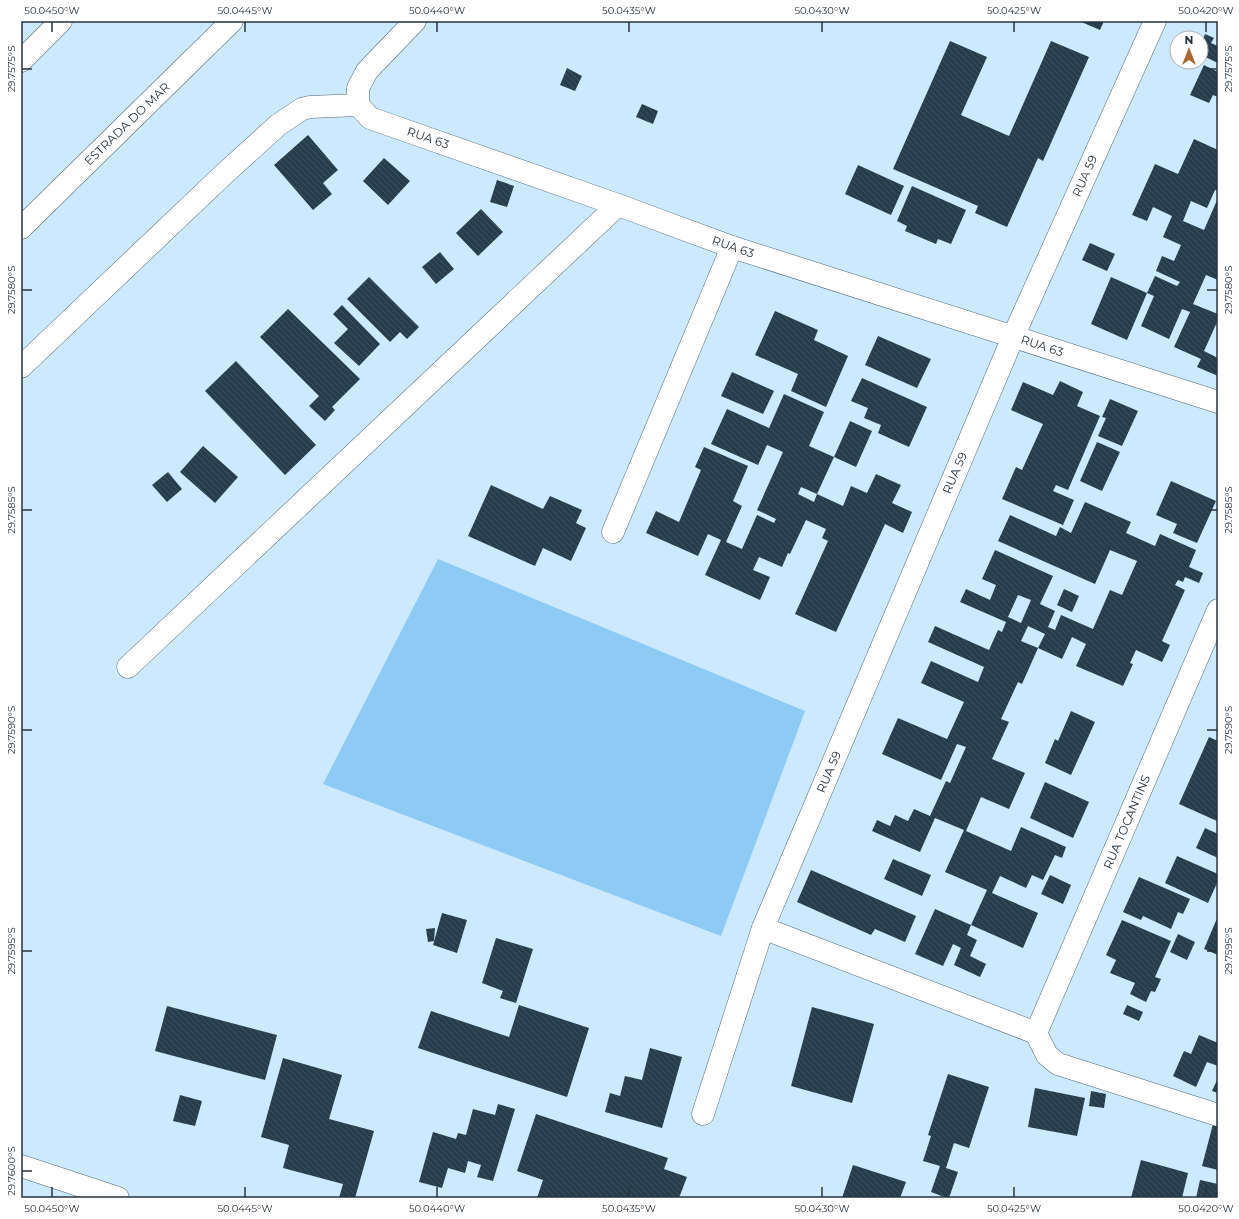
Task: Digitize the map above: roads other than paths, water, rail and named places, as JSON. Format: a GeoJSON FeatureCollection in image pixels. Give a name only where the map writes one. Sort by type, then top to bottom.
{"type":"FeatureCollection","features":[{"type":"Feature","properties":{"kind":"street"},"geometry":{"type":"LineString","coordinates":[[21,60],[61,21]]}},
{"type":"Feature","properties":{"kind":"street","name":"ESTRADA DO MAR"},"geometry":{"type":"LineString","coordinates":[[21,228],[232,21]]}},
{"type":"Feature","properties":{"kind":"street"},"geometry":{"type":"LineString","coordinates":[[21,367],[223,175],[278,125],[302,109],[310,107],[358,106],[358,88],[366,71],[415,21]]}},
{"type":"Feature","properties":{"kind":"street","name":"RUA 59"},"geometry":{"type":"LineString","coordinates":[[703,1114],[763,928],[1013,337],[1155,21]]}},
{"type":"Feature","properties":{"kind":"street","name":"RUA 63"},"geometry":{"type":"LineString","coordinates":[[358,106],[370,118],[618,205],[732,247],[1218,402]]}},
{"type":"Feature","properties":{"kind":"street"},"geometry":{"type":"LineString","coordinates":[[128,667],[618,205]]}},
{"type":"Feature","properties":{"kind":"street"},"geometry":{"type":"LineString","coordinates":[[613,532],[732,247]]}},
{"type":"Feature","properties":{"kind":"street","name":"RUA TOCANTINS"},"geometry":{"type":"LineString","coordinates":[[1036,1033],[1218,610]]}},
{"type":"Feature","properties":{"kind":"street"},"geometry":{"type":"LineString","coordinates":[[763,928],[1036,1033],[1047,1055],[1058,1064],[1218,1115]]}},
{"type":"Feature","properties":{"kind":"street"},"geometry":{"type":"LineString","coordinates":[[21,1166],[118,1198]]}}]}
